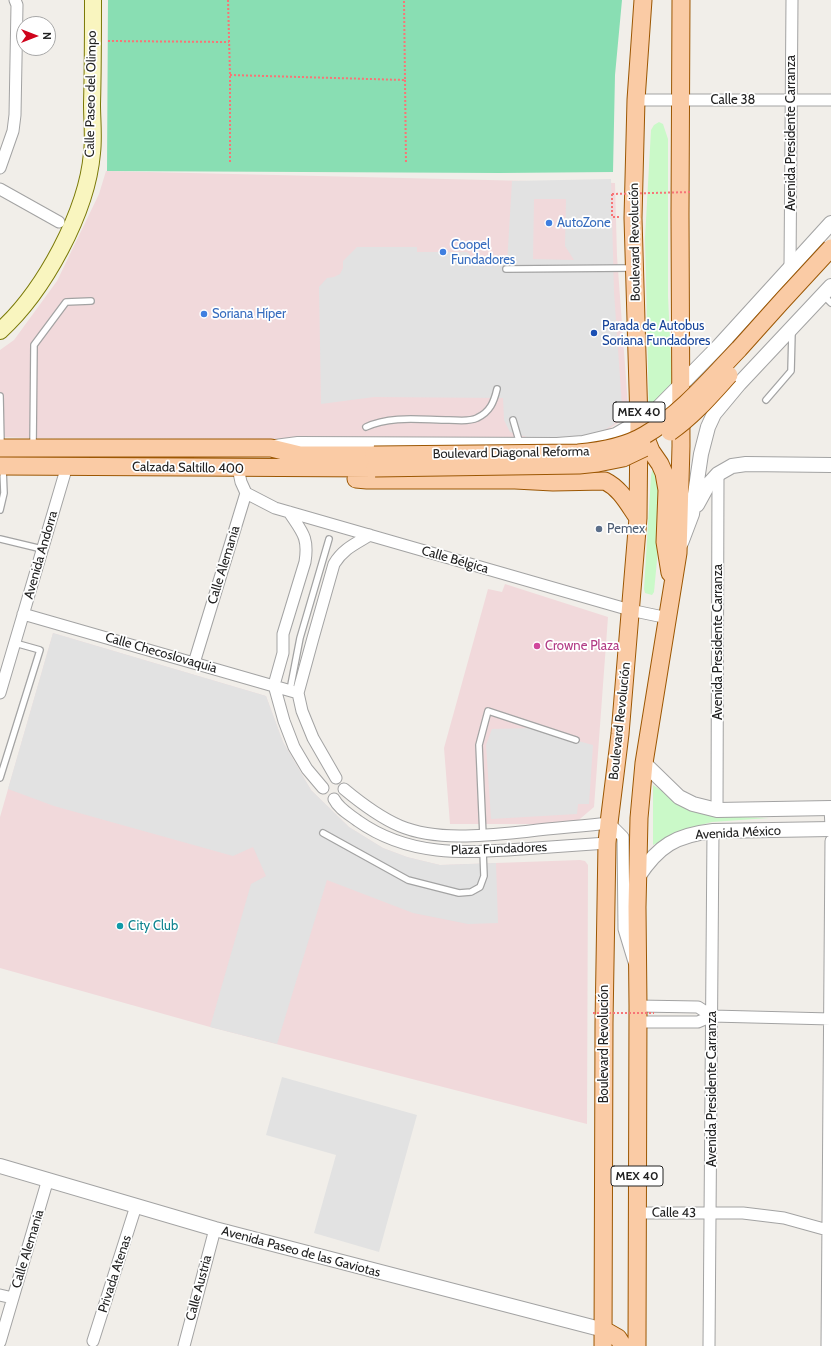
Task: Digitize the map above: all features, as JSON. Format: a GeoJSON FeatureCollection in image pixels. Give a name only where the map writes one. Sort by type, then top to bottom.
{"type":"FeatureCollection","features":[{"type":"Feature","properties":{"kind":"main road","name":"Calle Paseo del Olimpo"},"geometry":{"type":"LineString","coordinates":[[0,331],[14,318],[38,287],[70,228],[82,199],[92,152],[93,0]]}},
{"type":"Feature","properties":{"kind":"main road","name":"Boulevard Revolución"},"geometry":{"type":"LineString","coordinates":[[604,1338],[604,1023],[607,844],[620,734],[638,518],[639,422],[633,218],[636,100],[642,0]]}},
{"type":"Feature","properties":{"kind":"main road","name":"MEX 40"},"geometry":{"type":"LineString","coordinates":[[637,1346],[639,818],[644,763],[678,553],[682,384],[680,214],[681,0]]}},
{"type":"Feature","properties":{"kind":"main road","name":"Boulevard Diagonal Reforma"},"geometry":{"type":"LineString","coordinates":[[374,462],[578,453],[621,446],[644,436],[678,411],[720,369],[831,248]]}},
{"type":"Feature","properties":{"kind":"main road","name":"Boulevard Diagonal Reforma"},"geometry":{"type":"LineString","coordinates":[[374,462],[579,465],[623,458],[648,446],[674,429],[690,416],[705,402],[831,265]]}},
{"type":"Feature","properties":{"kind":"main road"},"geometry":{"type":"LineString","coordinates":[[639,422],[651,451],[664,473],[667,490],[665,542],[672,585]]}},
{"type":"Feature","properties":{"kind":"main road"},"geometry":{"type":"LineString","coordinates":[[580,481],[585,476],[590,463],[587,450],[583,443]]}},
{"type":"Feature","properties":{"kind":"main road"},"geometry":{"type":"LineString","coordinates":[[553,482],[547,476],[545,463],[551,450],[557,445]]}},
{"type":"Feature","properties":{"kind":"main road","name":"Calzada Saltillo 400"},"geometry":{"type":"LineString","coordinates":[[1,448],[271,448],[300,454],[374,462]]}},
{"type":"Feature","properties":{"kind":"main road","name":"Calzada Saltillo 400"},"geometry":{"type":"LineString","coordinates":[[2,466],[315,468],[374,462]]}},
{"type":"Feature","properties":{"kind":"main road"},"geometry":{"type":"LineString","coordinates":[[315,468],[344,477],[367,480],[507,480],[553,482],[605,481],[613,485],[622,493],[638,518]]}},
{"type":"Feature","properties":{"kind":"main road"},"geometry":{"type":"LineString","coordinates":[[604,1338],[618,1338],[623,1346]]}},
{"type":"Feature","properties":{"kind":"street"},"geometry":{"type":"LineString","coordinates":[[0,168],[12,137],[15,115],[17,5],[15,0]]}},
{"type":"Feature","properties":{"kind":"street","name":"Avenida Presidente Carranza"},"geometry":{"type":"LineString","coordinates":[[790,267],[792,0]]}},
{"type":"Feature","properties":{"kind":"street","name":"Calle 38"},"geometry":{"type":"LineString","coordinates":[[636,100],[831,100]]}},
{"type":"Feature","properties":{"kind":"street"},"geometry":{"type":"LineString","coordinates":[[0,189],[59,222]]}},
{"type":"Feature","properties":{"kind":"street"},"geometry":{"type":"LineString","coordinates":[[271,448],[298,444],[557,445],[583,443],[616,435],[652,414],[719,346],[831,223]]}},
{"type":"Feature","properties":{"kind":"street"},"geometry":{"type":"LineString","coordinates":[[692,514],[701,454],[708,427],[714,414],[739,384],[792,327],[828,295]]}},
{"type":"Feature","properties":{"kind":"street"},"geometry":{"type":"LineString","coordinates":[[719,346],[714,356],[714,367],[719,376],[728,383],[739,384]]}},
{"type":"Feature","properties":{"kind":"street"},"geometry":{"type":"LineString","coordinates":[[678,553],[692,514],[708,485],[718,474],[732,466],[746,464],[831,465]]}},
{"type":"Feature","properties":{"kind":"street","name":"Avenida Andorra"},"geometry":{"type":"LineString","coordinates":[[0,694],[67,466]]}},
{"type":"Feature","properties":{"kind":"street"},"geometry":{"type":"LineString","coordinates":[[238,468],[241,482],[246,493]]}},
{"type":"Feature","properties":{"kind":"street","name":"Avenida Presidente Carranza"},"geometry":{"type":"LineString","coordinates":[[717,810],[718,474]]}},
{"type":"Feature","properties":{"kind":"street","name":"Calle Bélgica"},"geometry":{"type":"LineString","coordinates":[[246,493],[276,508],[289,512],[630,610],[668,618]]}},
{"type":"Feature","properties":{"kind":"street","name":"Calle Alemania"},"geometry":{"type":"LineString","coordinates":[[194,663],[246,493]]}},
{"type":"Feature","properties":{"kind":"street"},"geometry":{"type":"LineString","coordinates":[[289,512],[306,539],[307,549],[305,562],[282,634],[282,653],[274,685],[284,721],[294,746],[307,769],[323,788],[327,797],[334,799],[341,796],[344,789],[343,784],[336,778],[312,738],[294,691],[313,638],[334,564],[346,549],[370,535]]}},
{"type":"Feature","properties":{"kind":"street","name":"Calle Checoslovaquia"},"geometry":{"type":"LineString","coordinates":[[23,614],[294,691]]}},
{"type":"Feature","properties":{"kind":"street","name":"Avenida México"},"geometry":{"type":"LineString","coordinates":[[644,763],[679,797],[693,804],[717,810],[830,808]]}},
{"type":"Feature","properties":{"kind":"street"},"geometry":{"type":"LineString","coordinates":[[323,788],[324,784],[329,779],[336,778]]}},
{"type":"Feature","properties":{"kind":"street","name":"Plaza Fundadores"},"geometry":{"type":"LineString","coordinates":[[344,789],[380,816],[402,826],[425,832],[453,836],[483,836],[609,823]]}},
{"type":"Feature","properties":{"kind":"street","name":"Plaza Fundadores"},"geometry":{"type":"LineString","coordinates":[[334,799],[337,806],[367,827],[394,840],[415,847],[454,852],[483,852],[607,844]]}},
{"type":"Feature","properties":{"kind":"street"},"geometry":{"type":"LineString","coordinates":[[830,808],[831,828]]}},
{"type":"Feature","properties":{"kind":"street"},"geometry":{"type":"LineString","coordinates":[[609,823],[623,837],[624,929],[638,972]]}},
{"type":"Feature","properties":{"kind":"street","name":"Avenida México"},"geometry":{"type":"LineString","coordinates":[[638,877],[652,857],[661,849],[677,839],[694,833],[713,831],[831,828]]}},
{"type":"Feature","properties":{"kind":"street","name":"Avenida Presidente Carranza"},"geometry":{"type":"LineString","coordinates":[[709,1346],[713,831]]}},
{"type":"Feature","properties":{"kind":"street"},"geometry":{"type":"LineString","coordinates":[[483,836],[483,852]]}},
{"type":"Feature","properties":{"kind":"street"},"geometry":{"type":"LineString","coordinates":[[827,1346],[831,841]]}},
{"type":"Feature","properties":{"kind":"street"},"geometry":{"type":"LineString","coordinates":[[638,1014],[698,1007],[712,1016]]}},
{"type":"Feature","properties":{"kind":"street"},"geometry":{"type":"LineString","coordinates":[[638,1014],[698,1022],[712,1016],[830,1019]]}},
{"type":"Feature","properties":{"kind":"street","name":"Avenida Paseo de las Gaviotas"},"geometry":{"type":"LineString","coordinates":[[0,1166],[215,1229],[604,1338]]}},
{"type":"Feature","properties":{"kind":"street","name":"Calle Alemania"},"geometry":{"type":"LineString","coordinates":[[0,1342],[48,1179]]}},
{"type":"Feature","properties":{"kind":"street","name":"Privada Atenas"},"geometry":{"type":"LineString","coordinates":[[93,1341],[136,1206]]}},
{"type":"Feature","properties":{"kind":"street","name":"Calle 43"},"geometry":{"type":"LineString","coordinates":[[637,1212],[743,1213],[765,1215],[784,1218],[829,1230]]}},
{"type":"Feature","properties":{"kind":"street","name":"Calle Austria"},"geometry":{"type":"LineString","coordinates":[[184,1346],[215,1229]]}},
{"type":"Feature","properties":{"kind":"street"},"geometry":{"type":"LineString","coordinates":[[0,1295],[13,1298]]}},
{"type":"Feature","properties":{"kind":"lane"},"geometry":{"type":"LineString","coordinates":[[506,269],[634,268]]}},
{"type":"Feature","properties":{"kind":"lane"},"geometry":{"type":"LineString","coordinates":[[33,448],[34,345],[66,302],[90,301]]}},
{"type":"Feature","properties":{"kind":"lane"},"geometry":{"type":"LineString","coordinates":[[766,400],[791,371],[792,327]]}},
{"type":"Feature","properties":{"kind":"lane"},"geometry":{"type":"LineString","coordinates":[[366,427],[376,422],[395,420],[471,420],[484,415],[494,403],[497,389]]}},
{"type":"Feature","properties":{"kind":"lane"},"geometry":{"type":"LineString","coordinates":[[0,396],[1,448]]}},
{"type":"Feature","properties":{"kind":"lane"},"geometry":{"type":"LineString","coordinates":[[513,420],[521,445]]}},
{"type":"Feature","properties":{"kind":"lane"},"geometry":{"type":"LineString","coordinates":[[0,510],[4,494],[2,466]]}},
{"type":"Feature","properties":{"kind":"lane"},"geometry":{"type":"LineString","coordinates":[[0,539],[42,549]]}},
{"type":"Feature","properties":{"kind":"lane"},"geometry":{"type":"LineString","coordinates":[[294,691],[300,638],[329,539]]}},
{"type":"Feature","properties":{"kind":"lane"},"geometry":{"type":"LineString","coordinates":[[0,778],[40,650],[15,643]]}},
{"type":"Feature","properties":{"kind":"lane"},"geometry":{"type":"LineString","coordinates":[[483,836],[479,745],[488,711],[576,740]]}},
{"type":"Feature","properties":{"kind":"lane"},"geometry":{"type":"LineString","coordinates":[[322,833],[408,880],[459,893],[471,892],[480,887],[484,876],[483,852]]}},
{"type":"Feature","properties":{"kind":"path"},"geometry":{"type":"LineString","coordinates":[[228,0],[230,162]]}},
{"type":"Feature","properties":{"kind":"path"},"geometry":{"type":"LineString","coordinates":[[404,0],[406,164]]}},
{"type":"Feature","properties":{"kind":"path"},"geometry":{"type":"LineString","coordinates":[[108,42],[229,42]]}},
{"type":"Feature","properties":{"kind":"path"},"geometry":{"type":"LineString","coordinates":[[230,75],[405,80]]}},
{"type":"Feature","properties":{"kind":"path"},"geometry":{"type":"LineString","coordinates":[[612,217],[612,194],[692,192]]}},
{"type":"Feature","properties":{"kind":"path"},"geometry":{"type":"LineString","coordinates":[[593,1013],[654,1013]]}},
{"type":"Feature","properties":{"kind":"shaded area"},"geometry":{"type":"Polygon","coordinates":[[[106,171],[615,183],[617,256],[628,406],[619,422],[600,435],[574,440],[0,437],[0,350],[14,340],[57,281],[99,194],[106,171]]]}},
{"type":"Feature","properties":{"kind":"shaded area"},"geometry":{"type":"Polygon","coordinates":[[[611,179],[614,292],[622,406],[614,424],[598,434],[558,439],[527,437],[510,432],[504,420],[503,398],[374,397],[321,404],[319,287],[327,278],[340,274],[343,268],[343,261],[357,247],[417,247],[417,252],[467,252],[481,266],[507,264],[512,181],[611,179]],[[534,199],[533,259],[574,260],[565,246],[566,199],[534,199]]]}},
{"type":"Feature","properties":{"kind":"shaded area"},"geometry":{"type":"Polygon","coordinates":[[[505,584],[608,617],[594,807],[574,824],[450,824],[444,748],[488,589],[502,592],[505,584]]]}},
{"type":"Feature","properties":{"kind":"shaded area","name":"City Club"},"geometry":{"type":"Polygon","coordinates":[[[53,633],[266,696],[283,742],[311,790],[349,827],[383,848],[407,857],[440,865],[585,861],[588,865],[587,1124],[210,1027],[0,968],[0,817],[53,633]]]}},
{"type":"Feature","properties":{"kind":"shaded area"},"geometry":{"type":"Polygon","coordinates":[[[53,633],[266,696],[283,742],[311,790],[349,827],[383,848],[407,857],[440,865],[496,863],[498,923],[468,924],[413,913],[327,880],[277,1044],[210,1027],[251,884],[266,876],[253,847],[233,856],[54,806],[8,789],[53,633]]]}},
{"type":"Feature","properties":{"kind":"shaded area"},"geometry":{"type":"Polygon","coordinates":[[[530,728],[593,745],[589,804],[578,804],[577,814],[491,819],[486,745],[492,729],[530,728]]]}},
{"type":"Feature","properties":{"kind":"shaded area"},"geometry":{"type":"Polygon","coordinates":[[[282,1077],[417,1115],[379,1252],[314,1233],[336,1155],[266,1135],[282,1077]]]}},
{"type":"Feature","properties":{"kind":"green space"},"geometry":{"type":"Polygon","coordinates":[[[108,0],[622,0],[615,75],[613,172],[499,173],[107,171],[108,0]]]}},
{"type":"Feature","properties":{"kind":"green space"},"geometry":{"type":"Polygon","coordinates":[[[659,122],[663,124],[668,139],[668,296],[672,383],[649,412],[645,238],[651,130],[654,125],[659,122]]]}},
{"type":"Feature","properties":{"kind":"green space"},"geometry":{"type":"Polygon","coordinates":[[[654,469],[663,497],[654,592],[652,595],[645,593],[644,589],[651,476],[654,469]]]}},
{"type":"Feature","properties":{"kind":"green space"},"geometry":{"type":"Polygon","coordinates":[[[653,785],[689,808],[712,816],[769,818],[712,822],[689,828],[653,845],[653,785]]]}},
{"type":"Feature","properties":{"kind":"place","name":"AutoZone"},"geometry":{"type":"Point","coordinates":[549,223]}},
{"type":"Feature","properties":{"kind":"place","name":"Coopel Fundadores"},"geometry":{"type":"Point","coordinates":[443,252]}},
{"type":"Feature","properties":{"kind":"place","name":"Soriana Híper"},"geometry":{"type":"Point","coordinates":[204,314]}},
{"type":"Feature","properties":{"kind":"place","name":"Parada de Autobus Soriana Fundadores"},"geometry":{"type":"Point","coordinates":[594,333]}},
{"type":"Feature","properties":{"kind":"place","name":"Pemex"},"geometry":{"type":"Point","coordinates":[599,529]}},
{"type":"Feature","properties":{"kind":"place","name":"Crowne Plaza"},"geometry":{"type":"Point","coordinates":[537,646]}},
{"type":"Feature","properties":{"kind":"place","name":"City Club"},"geometry":{"type":"Point","coordinates":[120,926]}}]}
